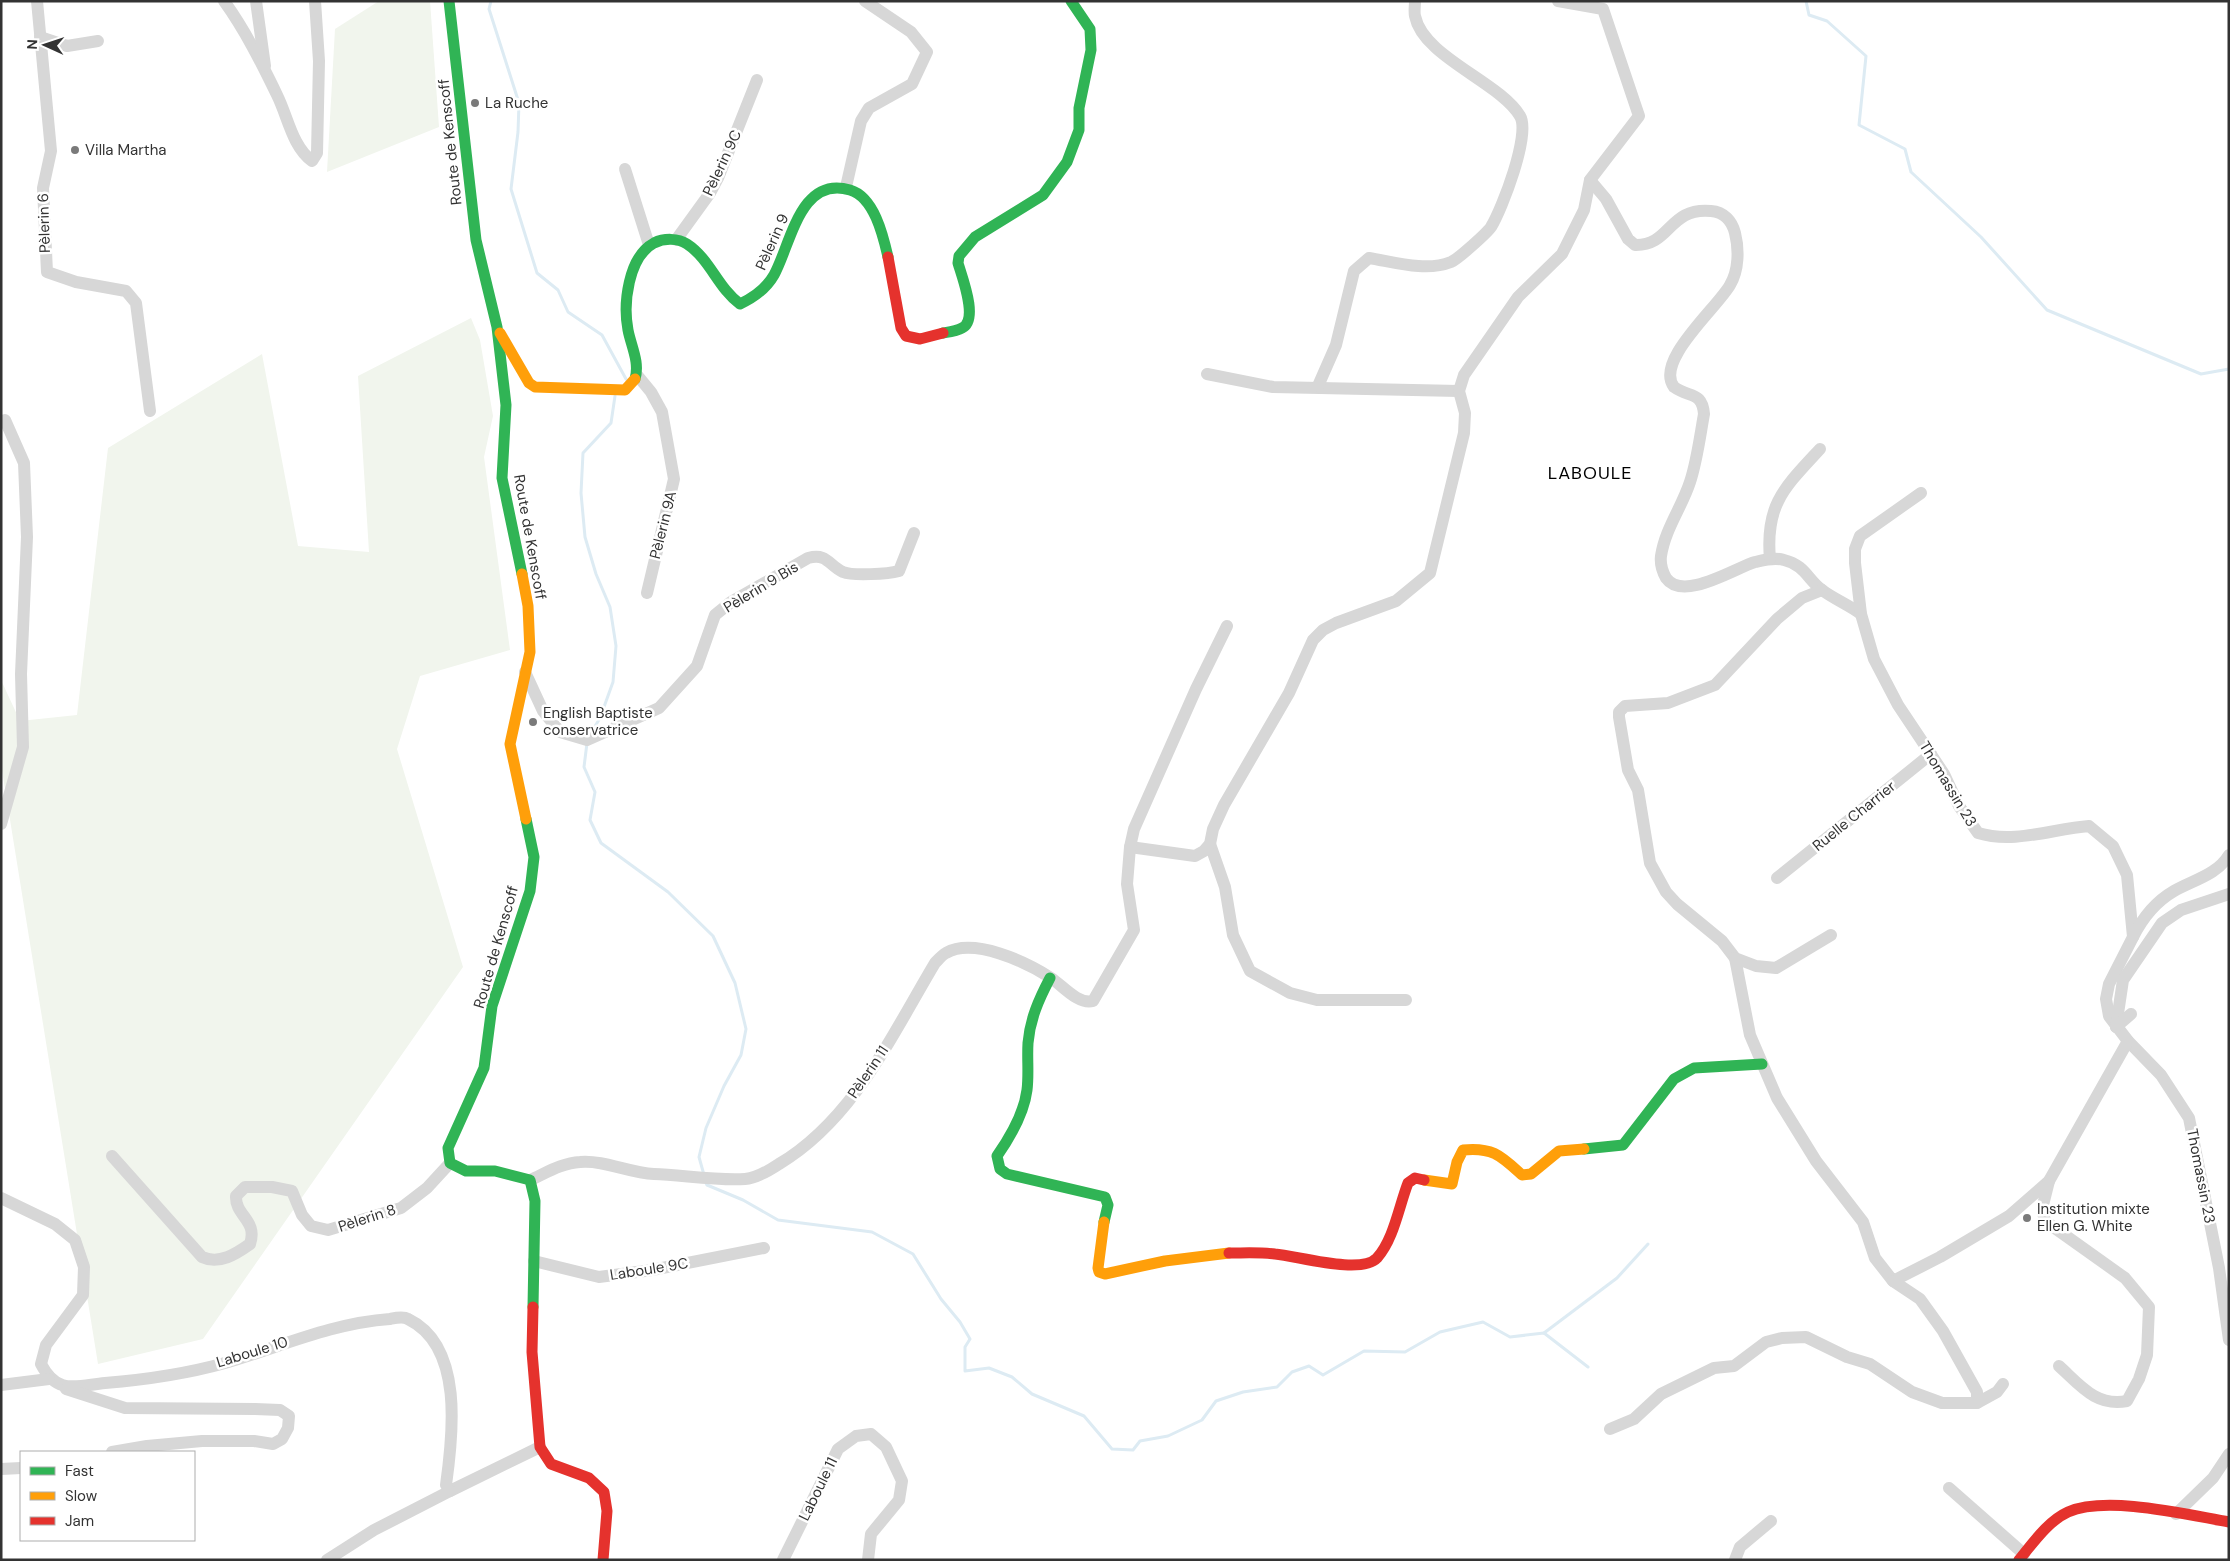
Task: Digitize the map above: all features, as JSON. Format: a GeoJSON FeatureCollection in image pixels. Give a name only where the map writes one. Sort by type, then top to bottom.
{"type":"FeatureCollection","features":[{"type":"Feature","properties":{"kind":"street","name":"Pèlerin 6"},"geometry":{"type":"LineString","coordinates":[[37,1],[51,151],[43,188],[47,272],[76,282],[126,291],[136,303],[150,411]]}},
{"type":"Feature","properties":{"kind":"street"},"geometry":{"type":"LineString","coordinates":[[224,1],[240,24],[267,76],[302,153],[312,161],[317,153],[319,61],[315,1]]}},
{"type":"Feature","properties":{"kind":"street"},"geometry":{"type":"LineString","coordinates":[[256,1],[267,76]]}},
{"type":"Feature","properties":{"kind":"street"},"geometry":{"type":"LineString","coordinates":[[865,1],[911,32],[927,52],[912,84],[869,108],[861,121],[846,187],[860,196],[879,225],[888,254],[901,328],[906,336],[912,339],[963,328],[968,322],[970,307],[958,264],[959,256],[975,237],[1043,195],[1067,162],[1078,130],[1079,108],[1091,50],[1090,29],[1071,1]]}},
{"type":"Feature","properties":{"kind":"street"},"geometry":{"type":"LineString","coordinates":[[1318,386],[1336,345],[1354,271],[1369,258],[1420,266],[1452,262],[1490,228],[1518,159],[1524,129],[1521,117],[1506,98],[1465,72],[1424,35],[1415,17],[1415,1]]}},
{"type":"Feature","properties":{"kind":"street"},"geometry":{"type":"LineString","coordinates":[[1227,626],[1142,808],[1130,847],[1195,856],[1204,851],[1210,844],[1213,829],[1224,805],[1289,693],[1313,640],[1323,630],[1336,623],[1396,601],[1430,573],[1464,432],[1466,414],[1459,390],[1464,375],[1518,297],[1562,254],[1584,210],[1590,180],[1639,116],[1603,9],[1558,1]]}},
{"type":"Feature","properties":{"kind":"street","name":"Route de Kenscoff"},"geometry":{"type":"LineString","coordinates":[[448,5],[476,240],[497,327],[506,405],[502,478],[528,606],[530,652],[524,671],[510,744],[534,857],[530,891],[492,1006],[484,1068],[448,1148],[450,1163]]}},
{"type":"Feature","properties":{"kind":"street"},"geometry":{"type":"LineString","coordinates":[[40,37],[67,46],[98,41]]}},
{"type":"Feature","properties":{"kind":"street","name":"Pèlerin 9C"},"geometry":{"type":"LineString","coordinates":[[676,240],[710,193],[718,178],[757,80]]}},
{"type":"Feature","properties":{"kind":"street"},"geometry":{"type":"LineString","coordinates":[[625,169],[649,245]]}},
{"type":"Feature","properties":{"kind":"street"},"geometry":{"type":"LineString","coordinates":[[1590,180],[1606,199],[1628,239],[1635,245],[1651,243],[1659,239],[1676,219],[1698,210],[1721,213],[1730,220],[1734,228],[1737,255],[1731,284],[1715,306],[1684,341],[1671,375],[1674,387],[1698,397],[1703,404],[1704,414],[1690,482],[1663,544],[1660,559],[1663,572],[1668,581],[1681,586],[1694,586],[1770,558],[1784,560],[1806,571],[1822,590],[1861,614]]}},
{"type":"Feature","properties":{"kind":"street","name":"Pèlerin 9"},"geometry":{"type":"LineString","coordinates":[[676,240],[693,248],[709,265],[733,301],[740,304],[750,301],[774,278],[804,207],[815,195],[830,187],[846,187]]}},
{"type":"Feature","properties":{"kind":"street"},"geometry":{"type":"LineString","coordinates":[[497,327],[529,384],[535,387],[625,390],[631,386],[637,375],[637,366],[627,326],[628,294],[635,267],[649,245],[661,240],[676,240]]}},
{"type":"Feature","properties":{"kind":"street"},"geometry":{"type":"LineString","coordinates":[[1207,374],[1273,387],[1318,386],[1459,390]]}},
{"type":"Feature","properties":{"kind":"street","name":"Pèlerin 9A"},"geometry":{"type":"LineString","coordinates":[[637,375],[651,392],[662,412],[674,479],[647,593]]}},
{"type":"Feature","properties":{"kind":"street"},"geometry":{"type":"LineString","coordinates":[[1,824],[23,746],[21,674],[27,537],[24,463],[6,420]]}},
{"type":"Feature","properties":{"kind":"street"},"geometry":{"type":"LineString","coordinates":[[1770,558],[1768,533],[1773,512],[1786,486],[1820,449]]}},
{"type":"Feature","properties":{"kind":"street","name":"Thomassin 23"},"geometry":{"type":"LineString","coordinates":[[1921,493],[1860,536],[1855,549],[1861,614],[1874,659],[1898,705],[1944,774],[1959,806],[1978,833],[2005,839],[2062,828],[2089,826],[2113,846],[2127,875],[2133,937],[2109,984],[2106,999],[2109,1016],[2128,1041],[2161,1075],[2189,1118],[2218,1268],[2229,1340]]}},
{"type":"Feature","properties":{"kind":"street","name":"Pèlerin 9 Bis"},"geometry":{"type":"LineString","coordinates":[[524,671],[543,711],[560,732],[587,740],[659,708],[697,666],[715,615],[731,602],[808,558],[815,556],[824,558],[844,572],[899,571],[914,533]]}},
{"type":"Feature","properties":{"kind":"street"},"geometry":{"type":"LineString","coordinates":[[1822,590],[1802,598],[1776,619],[1715,685],[1668,703],[1630,704],[1619,712],[1628,770],[1638,790],[1650,863],[1657,877],[1677,904],[1716,936],[1735,958],[1756,966],[1776,968],[1831,935]]}},
{"type":"Feature","properties":{"kind":"street","name":"Ruelle Charrier"},"geometry":{"type":"LineString","coordinates":[[1777,878],[1931,754]]}},
{"type":"Feature","properties":{"kind":"street"},"geometry":{"type":"LineString","coordinates":[[1210,844],[1225,887],[1233,935],[1250,971],[1290,993],[1317,1000],[1406,1000]]}},
{"type":"Feature","properties":{"kind":"street","name":"Pèlerin 11"},"geometry":{"type":"LineString","coordinates":[[530,1180],[563,1166],[578,1162],[593,1162],[648,1174],[746,1179],[769,1170],[797,1154],[836,1118],[875,1064],[935,963],[947,952],[982,948],[1015,958],[1050,978],[1083,1001],[1093,1001],[1134,930],[1126,884],[1130,847]]}},
{"type":"Feature","properties":{"kind":"street"},"geometry":{"type":"LineString","coordinates":[[2133,937],[2149,910],[2161,900],[2208,874],[2225,861],[2229,855]]}},
{"type":"Feature","properties":{"kind":"street"},"geometry":{"type":"LineString","coordinates":[[2116,1026],[2123,980],[2162,923],[2181,910],[2229,894]]}},
{"type":"Feature","properties":{"kind":"street"},"geometry":{"type":"LineString","coordinates":[[1735,958],[1750,1035],[1777,1098],[1816,1161],[1863,1222],[1875,1258],[1893,1281],[1920,1299],[1943,1331],[1977,1392],[1977,1403]]}},
{"type":"Feature","properties":{"kind":"street"},"geometry":{"type":"LineString","coordinates":[[1050,978],[1035,1007],[1028,1042],[1027,1090],[1012,1133],[998,1156],[1000,1169],[1007,1174],[1106,1197],[1108,1205],[1101,1236],[1098,1268],[1104,1274],[1145,1264],[1210,1254],[1267,1253],[1341,1264],[1361,1265],[1371,1262],[1380,1254],[1408,1183],[1415,1178],[1441,1184],[1452,1184],[1457,1162],[1463,1150],[1484,1147],[1500,1155],[1522,1175],[1531,1174],[1559,1151],[1623,1145],[1674,1079],[1685,1071],[1694,1068],[1762,1064]]}},
{"type":"Feature","properties":{"kind":"street"},"geometry":{"type":"LineString","coordinates":[[2116,1026],[2131,1014]]}},
{"type":"Feature","properties":{"kind":"street"},"geometry":{"type":"LineString","coordinates":[[2059,1366],[2090,1394],[2112,1404],[2127,1401],[2139,1379],[2148,1355],[2149,1307],[2125,1278],[2045,1221],[2042,1209],[2049,1181],[2128,1041]]}},
{"type":"Feature","properties":{"kind":"street","name":"Pèlerin 8"},"geometry":{"type":"LineString","coordinates":[[112,1156],[202,1257],[211,1261],[221,1260],[250,1244],[254,1234],[236,1202],[236,1196],[245,1187],[272,1187],[292,1191],[302,1216],[311,1226],[328,1230],[401,1208],[427,1188],[450,1163]]}},
{"type":"Feature","properties":{"kind":"street"},"geometry":{"type":"LineString","coordinates":[[450,1163],[466,1171],[495,1171],[530,1180],[535,1201],[532,1352],[540,1447],[551,1464],[588,1478],[604,1492],[607,1511],[603,1560]]}},
{"type":"Feature","properties":{"kind":"street"},"geometry":{"type":"LineString","coordinates":[[1893,1281],[1940,1257],[2009,1216],[2049,1181]]}},
{"type":"Feature","properties":{"kind":"street"},"geometry":{"type":"LineString","coordinates":[[1,1198],[55,1224],[75,1240],[84,1266],[83,1294],[46,1345],[41,1364],[49,1378],[63,1387],[87,1397],[125,1408],[263,1409],[280,1410],[289,1416],[288,1428],[282,1439],[273,1444],[254,1441],[202,1441],[147,1446],[118,1451]]}},
{"type":"Feature","properties":{"kind":"street","name":"Laboule 9C"},"geometry":{"type":"LineString","coordinates":[[534,1261],[598,1277],[652,1270],[764,1248]]}},
{"type":"Feature","properties":{"kind":"street","name":"Laboule 10"},"geometry":{"type":"LineString","coordinates":[[63,1387],[126,1381],[224,1363],[277,1344],[333,1328],[376,1320],[406,1318],[430,1333],[452,1394],[453,1427],[446,1485],[450,1491]]}},
{"type":"Feature","properties":{"kind":"street"},"geometry":{"type":"LineString","coordinates":[[1610,1429],[1634,1419],[1660,1394],[1714,1368],[1734,1366],[1766,1342],[1782,1338],[1806,1337],[1847,1357],[1870,1364],[1912,1392],[1942,1403],[1977,1403],[1997,1392],[2003,1384]]}},
{"type":"Feature","properties":{"kind":"street"},"geometry":{"type":"LineString","coordinates":[[1,1385],[49,1378]]}},
{"type":"Feature","properties":{"kind":"street","name":"Laboule 11"},"geometry":{"type":"LineString","coordinates":[[783,1560],[838,1450],[856,1436],[871,1434],[886,1447],[902,1481],[899,1500],[871,1534],[868,1560]]}},
{"type":"Feature","properties":{"kind":"street"},"geometry":{"type":"LineString","coordinates":[[327,1560],[374,1530],[540,1447]]}},
{"type":"Feature","properties":{"kind":"street"},"geometry":{"type":"LineString","coordinates":[[2176,1514],[2213,1478],[2229,1454]]}},
{"type":"Feature","properties":{"kind":"street"},"geometry":{"type":"LineString","coordinates":[[1,1469],[20,1468]]}},
{"type":"Feature","properties":{"kind":"street"},"geometry":{"type":"LineString","coordinates":[[1949,1488],[2022,1557],[2045,1528],[2070,1511],[2093,1506],[2176,1514],[2229,1522]]}},
{"type":"Feature","properties":{"kind":"street"},"geometry":{"type":"LineString","coordinates":[[1735,1560],[1740,1547],[1771,1521]]}},
{"type":"Feature","properties":{"kind":"shaded area"},"geometry":{"type":"Polygon","coordinates":[[[379,1],[430,1],[439,127],[327,172],[335,29],[379,1]]]}},
{"type":"Feature","properties":{"kind":"shaded area"},"geometry":{"type":"Polygon","coordinates":[[[471,318],[480,340],[493,416],[484,457],[510,650],[420,676],[397,749],[463,967],[203,1339],[98,1364],[1,764],[1,680],[20,721],[77,715],[108,448],[262,354],[298,546],[369,552],[358,376],[471,318]]]}},
{"type":"Feature","properties":{"kind":"waterway"},"geometry":{"type":"LineString","coordinates":[[491,1],[489,9],[519,103],[518,132],[511,189],[537,273],[558,290],[568,312],[602,335],[626,379]]}},
{"type":"Feature","properties":{"kind":"waterway"},"geometry":{"type":"LineString","coordinates":[[1806,1],[1809,15],[1827,21],[1866,56],[1859,125],[1905,149],[1911,172],[1981,237],[2047,310],[2201,374],[2229,369]]}},
{"type":"Feature","properties":{"kind":"waterway"},"geometry":{"type":"LineString","coordinates":[[591,733],[600,718],[613,682],[616,646],[610,607],[596,574],[585,537],[581,493],[583,453],[611,423],[615,396]]}},
{"type":"Feature","properties":{"kind":"waterway"},"geometry":{"type":"LineString","coordinates":[[587,743],[584,767],[595,792],[590,820],[601,843],[668,892],[713,936],[735,983],[746,1029],[741,1055],[724,1086],[706,1128],[699,1157],[704,1175]]}},
{"type":"Feature","properties":{"kind":"waterway"},"geometry":{"type":"LineString","coordinates":[[705,1181],[707,1185],[743,1200],[778,1220],[872,1232],[913,1254],[941,1299],[960,1322],[970,1339],[965,1347],[965,1371],[989,1368],[1012,1377],[1032,1394],[1084,1416],[1112,1449],[1133,1450],[1140,1441],[1168,1436],[1202,1420],[1216,1401],[1243,1392],[1277,1387],[1292,1372],[1309,1366],[1323,1375],[1364,1351],[1405,1352],[1440,1332],[1483,1322],[1510,1337],[1544,1333],[1588,1367]]}},
{"type":"Feature","properties":{"kind":"waterway"},"geometry":{"type":"LineString","coordinates":[[1544,1333],[1617,1278],[1648,1244]]}},
{"type":"Feature","properties":{"kind":"traffic: fast"},"geometry":{"type":"LineString","coordinates":[[449,1],[476,240],[497,327],[506,405],[502,478],[522,574]]}},
{"type":"Feature","properties":{"kind":"traffic: fast"},"geometry":{"type":"LineString","coordinates":[[943,333],[962,328],[967,323],[969,316],[966,288],[958,263],[959,256],[975,237],[1043,195],[1067,162],[1079,130],[1079,108],[1091,50],[1090,29],[1071,1]]}},
{"type":"Feature","properties":{"kind":"traffic: fast"},"geometry":{"type":"LineString","coordinates":[[635,379],[636,360],[628,330],[627,295],[629,282],[638,259],[654,243],[671,239],[687,244],[702,257],[726,290],[740,304],[760,292],[771,280],[792,231],[808,202],[819,193],[833,188],[850,190],[865,200],[876,218],[888,257]]}},
{"type":"Feature","properties":{"kind":"traffic: fast"},"geometry":{"type":"LineString","coordinates":[[526,819],[534,857],[530,891],[492,1006],[484,1068],[448,1148],[450,1163],[466,1171],[495,1171],[530,1180],[535,1201],[533,1307]]}},
{"type":"Feature","properties":{"kind":"traffic: fast"},"geometry":{"type":"LineString","coordinates":[[1050,978],[1039,1001],[1031,1026],[1028,1043],[1028,1084],[1023,1108],[1012,1133],[997,1156],[1000,1169],[1007,1174],[1105,1197],[1108,1205],[1104,1222]]}},
{"type":"Feature","properties":{"kind":"traffic: fast"},"geometry":{"type":"LineString","coordinates":[[1584,1149],[1623,1145],[1674,1079],[1694,1068],[1762,1064]]}},
{"type":"Feature","properties":{"kind":"traffic: slow"},"geometry":{"type":"LineString","coordinates":[[500,333],[529,383],[535,387],[625,390],[635,379]]}},
{"type":"Feature","properties":{"kind":"traffic: slow"},"geometry":{"type":"LineString","coordinates":[[522,574],[528,606],[530,652],[510,744],[526,819]]}},
{"type":"Feature","properties":{"kind":"traffic: slow"},"geometry":{"type":"LineString","coordinates":[[1424,1180],[1452,1184],[1457,1162],[1463,1150],[1482,1150],[1496,1154],[1522,1175],[1531,1174],[1559,1151],[1584,1149]]}},
{"type":"Feature","properties":{"kind":"traffic: slow"},"geometry":{"type":"LineString","coordinates":[[1104,1222],[1098,1268],[1099,1272],[1105,1274],[1165,1261],[1229,1253]]}},
{"type":"Feature","properties":{"kind":"traffic: jam"},"geometry":{"type":"LineString","coordinates":[[888,257],[901,328],[906,336],[920,339],[943,333]]}},
{"type":"Feature","properties":{"kind":"traffic: jam"},"geometry":{"type":"LineString","coordinates":[[1229,1253],[1269,1253],[1344,1265],[1369,1263],[1377,1258],[1388,1242],[1408,1183],[1415,1178],[1424,1180]]}},
{"type":"Feature","properties":{"kind":"traffic: jam"},"geometry":{"type":"LineString","coordinates":[[533,1307],[532,1352],[540,1447],[551,1464],[589,1478],[604,1492],[607,1511],[603,1560]]}},
{"type":"Feature","properties":{"kind":"traffic: jam"},"geometry":{"type":"LineString","coordinates":[[2019,1560],[2041,1533],[2054,1521],[2068,1512],[2084,1507],[2104,1505],[2148,1508],[2229,1522]]}},
{"type":"Feature","properties":{"kind":"place","name":"La Ruche"},"geometry":{"type":"Point","coordinates":[475,103]}},
{"type":"Feature","properties":{"kind":"place","name":"Villa Martha"},"geometry":{"type":"Point","coordinates":[75,150]}},
{"type":"Feature","properties":{"kind":"place","name":"English Baptiste conservatrice"},"geometry":{"type":"Point","coordinates":[533,722]}},
{"type":"Feature","properties":{"kind":"place","name":"Institution mixte Ellen G. White"},"geometry":{"type":"Point","coordinates":[2027,1218]}},
{"type":"Feature","properties":{"kind":"district","name":"LABOULE"},"geometry":{"type":"Point","coordinates":[1590,473]}}]}
